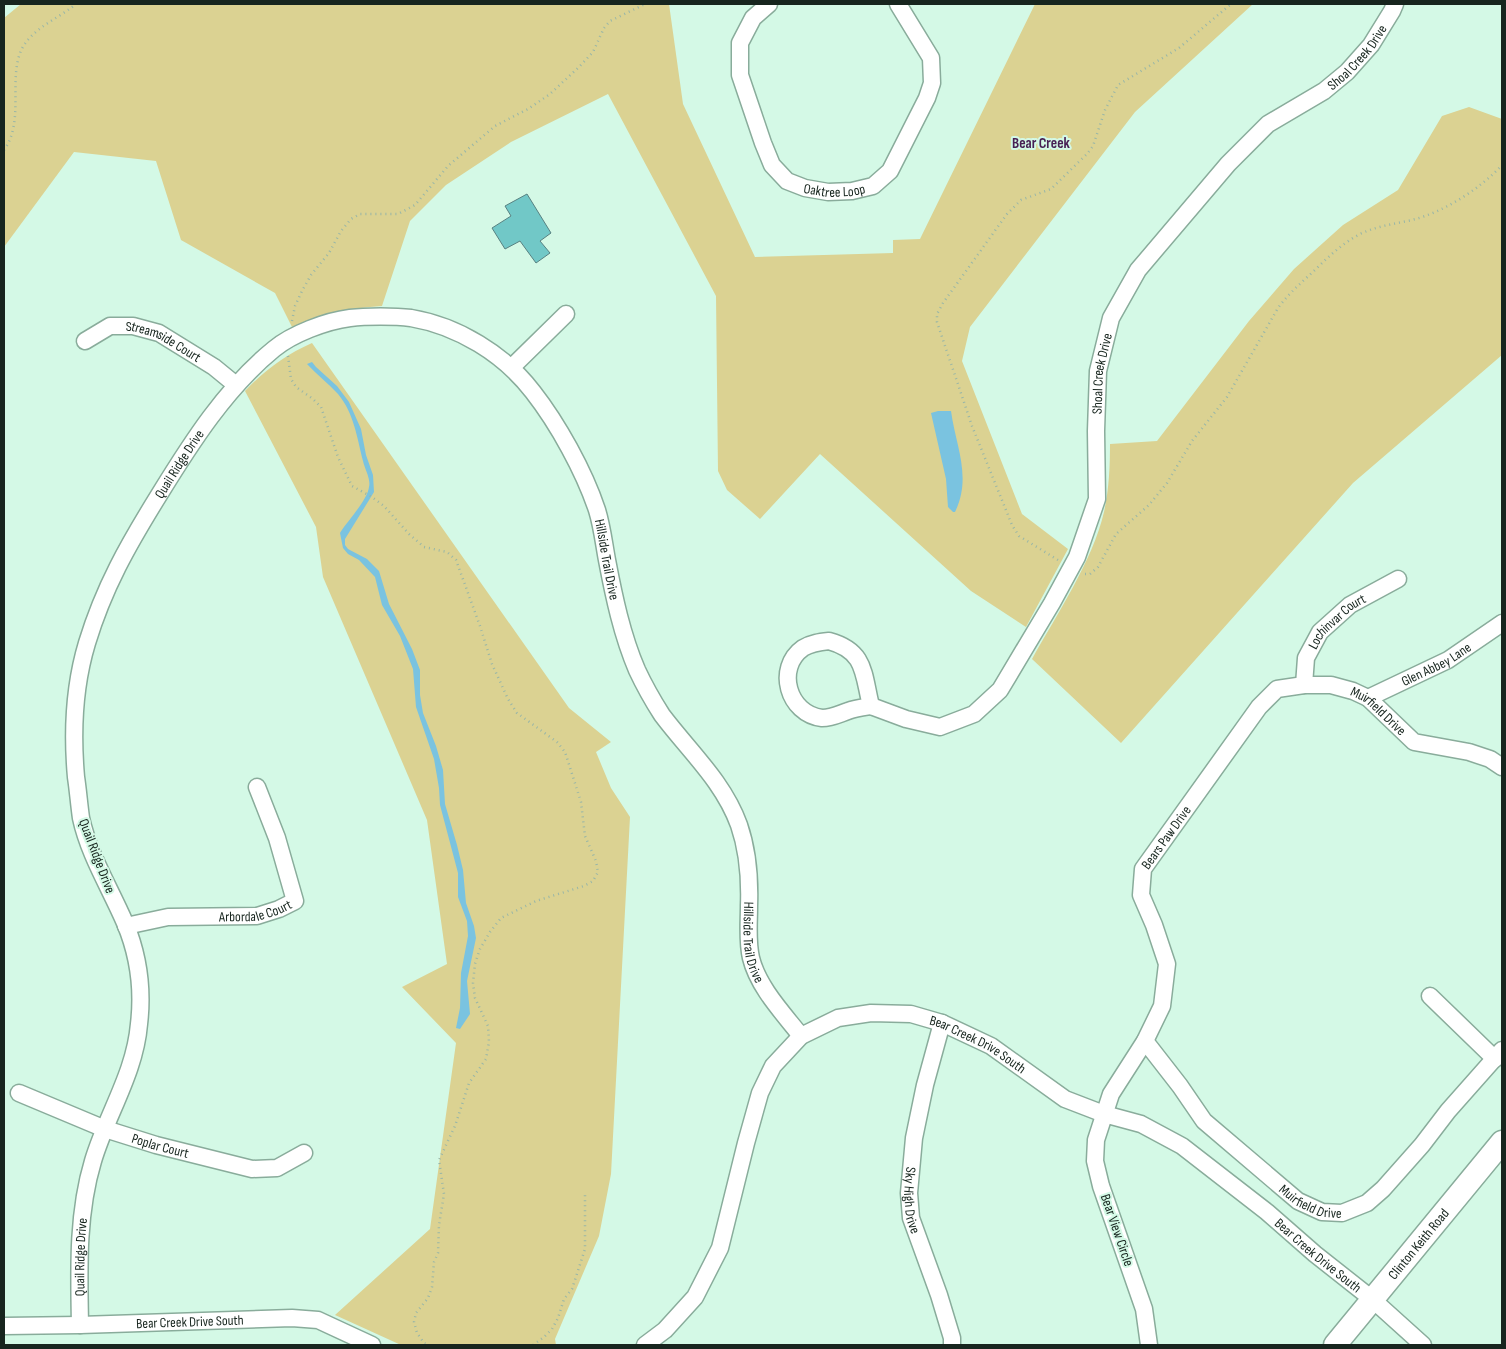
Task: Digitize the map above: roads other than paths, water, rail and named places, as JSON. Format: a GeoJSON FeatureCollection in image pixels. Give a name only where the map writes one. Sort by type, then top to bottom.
{"type":"FeatureCollection","features":[{"type":"Feature","properties":{"kind":"main road","name":"Clinton Keith Road"},"geometry":{"type":"LineString","coordinates":[[1335,1345],[1502,1142]]}},
{"type":"Feature","properties":{"kind":"street","name":"Oaktree Loop"},"geometry":{"type":"LineString","coordinates":[[769,4],[753,18],[740,43],[740,76],[772,165],[786,181],[805,188],[828,192],[852,191],[873,186],[890,171],[927,98],[932,84],[931,58],[898,4]]}},
{"type":"Feature","properties":{"kind":"street","name":"Shoal Creek Drive"},"geometry":{"type":"LineString","coordinates":[[871,706],[906,719],[940,727],[974,714],[1000,690],[1071,568],[1097,500],[1098,371],[1111,318],[1138,270],[1228,164],[1268,124],[1324,91],[1347,72],[1371,45],[1395,4]]}},
{"type":"Feature","properties":{"kind":"street"},"geometry":{"type":"LineString","coordinates":[[512,367],[566,314]]}},
{"type":"Feature","properties":{"kind":"street","name":"Hillside Trail Drive"},"geometry":{"type":"LineString","coordinates":[[236,385],[276,347],[315,328],[346,318],[407,317],[430,322],[460,334],[490,351],[512,367],[533,392],[560,432],[598,511],[614,597],[624,634],[638,670],[660,711],[712,774],[727,799],[739,825],[748,860],[749,935],[752,960],[765,987],[800,1036]]}},
{"type":"Feature","properties":{"kind":"street","name":"Streamside Court"},"geometry":{"type":"LineString","coordinates":[[86,341],[110,326],[133,326],[159,333],[214,366],[236,385]]}},
{"type":"Feature","properties":{"kind":"street","name":"Quail Ridge Drive"},"geometry":{"type":"LineString","coordinates":[[80,1325],[79,1264],[81,1218],[94,1158],[121,1093],[134,1054],[140,1022],[138,967],[126,926],[99,869],[82,820],[76,772],[75,711],[79,672],[86,644],[102,597],[117,565],[182,458],[236,385]]}},
{"type":"Feature","properties":{"kind":"street","name":"Lochinvar Court"},"geometry":{"type":"LineString","coordinates":[[1304,685],[1306,658],[1320,632],[1350,605],[1398,579]]}},
{"type":"Feature","properties":{"kind":"street","name":"Glen Abbey Lane"},"geometry":{"type":"LineString","coordinates":[[1368,698],[1448,660],[1502,623]]}},
{"type":"Feature","properties":{"kind":"street"},"geometry":{"type":"LineString","coordinates":[[829,641],[842,644],[851,650],[863,669],[871,706],[822,718],[810,714],[799,707],[791,696],[787,683],[788,670],[794,657],[804,648],[816,642],[829,641]]}},
{"type":"Feature","properties":{"kind":"street","name":"Muirfield Drive"},"geometry":{"type":"LineString","coordinates":[[1304,685],[1331,685],[1353,691],[1368,698],[1414,742],[1469,752],[1490,759],[1502,767]]}},
{"type":"Feature","properties":{"kind":"street","name":"Bears Paw Drive"},"geometry":{"type":"LineString","coordinates":[[1104,1114],[1111,1094],[1145,1041],[1162,1006],[1167,964],[1154,925],[1141,895],[1143,869],[1259,707],[1277,689],[1304,685]]}},
{"type":"Feature","properties":{"kind":"street","name":"Arbordale Court"},"geometry":{"type":"LineString","coordinates":[[126,926],[168,917],[257,916],[279,909],[295,901],[277,838],[258,787]]}},
{"type":"Feature","properties":{"kind":"street"},"geometry":{"type":"LineString","coordinates":[[1430,996],[1499,1054]]}},
{"type":"Feature","properties":{"kind":"street","name":"Bear Creek Drive South"},"geometry":{"type":"LineString","coordinates":[[645,1345],[666,1330],[695,1297],[720,1248],[760,1093],[773,1066],[800,1036],[838,1018],[871,1013],[911,1014],[942,1023],[992,1046],[1065,1100],[1104,1114],[1141,1124],[1182,1146],[1267,1212],[1372,1300],[1422,1345]]}},
{"type":"Feature","properties":{"kind":"street","name":"Sky High Drive"},"geometry":{"type":"LineString","coordinates":[[942,1023],[925,1085],[914,1138],[909,1193],[911,1218],[939,1295],[952,1338],[952,1345]]}},
{"type":"Feature","properties":{"kind":"street","name":"Muirfield Drive"},"geometry":{"type":"LineString","coordinates":[[1145,1041],[1204,1121],[1298,1201],[1322,1212],[1342,1212],[1366,1203],[1383,1189],[1499,1054]]}},
{"type":"Feature","properties":{"kind":"street","name":"Poplar Court"},"geometry":{"type":"LineString","coordinates":[[19,1093],[105,1129],[156,1145],[252,1169],[277,1168],[304,1153]]}},
{"type":"Feature","properties":{"kind":"street","name":"Bear View Circle"},"geometry":{"type":"LineString","coordinates":[[1104,1114],[1096,1140],[1095,1162],[1101,1186],[1144,1309],[1148,1345]]}},
{"type":"Feature","properties":{"kind":"street","name":"Bear Creek Drive South"},"geometry":{"type":"LineString","coordinates":[[4,1326],[292,1318],[318,1320],[372,1345]]}},
{"type":"Feature","properties":{"kind":"water"},"geometry":{"type":"Polygon","coordinates":[[[312,362],[337,386],[349,402],[361,429],[366,455],[373,475],[374,492],[345,539],[345,545],[348,549],[367,559],[379,571],[389,604],[412,649],[420,670],[420,695],[423,713],[443,770],[445,804],[463,870],[466,903],[476,938],[467,981],[470,1014],[460,1029],[456,1028],[460,1008],[461,973],[468,936],[467,921],[458,897],[458,873],[440,805],[434,759],[416,707],[413,669],[400,636],[382,605],[375,577],[359,560],[348,554],[343,548],[340,533],[365,498],[368,492],[369,481],[348,409],[338,394],[307,364],[312,362]]]}},
{"type":"Feature","properties":{"kind":"water"},"geometry":{"type":"Polygon","coordinates":[[[951,411],[961,462],[963,474],[962,487],[955,512],[948,507],[946,479],[931,413],[951,411]]]}},
{"type":"Feature","properties":{"kind":"district","name":"Bear Creek"},"geometry":{"type":"Point","coordinates":[1041,143]}}]}
